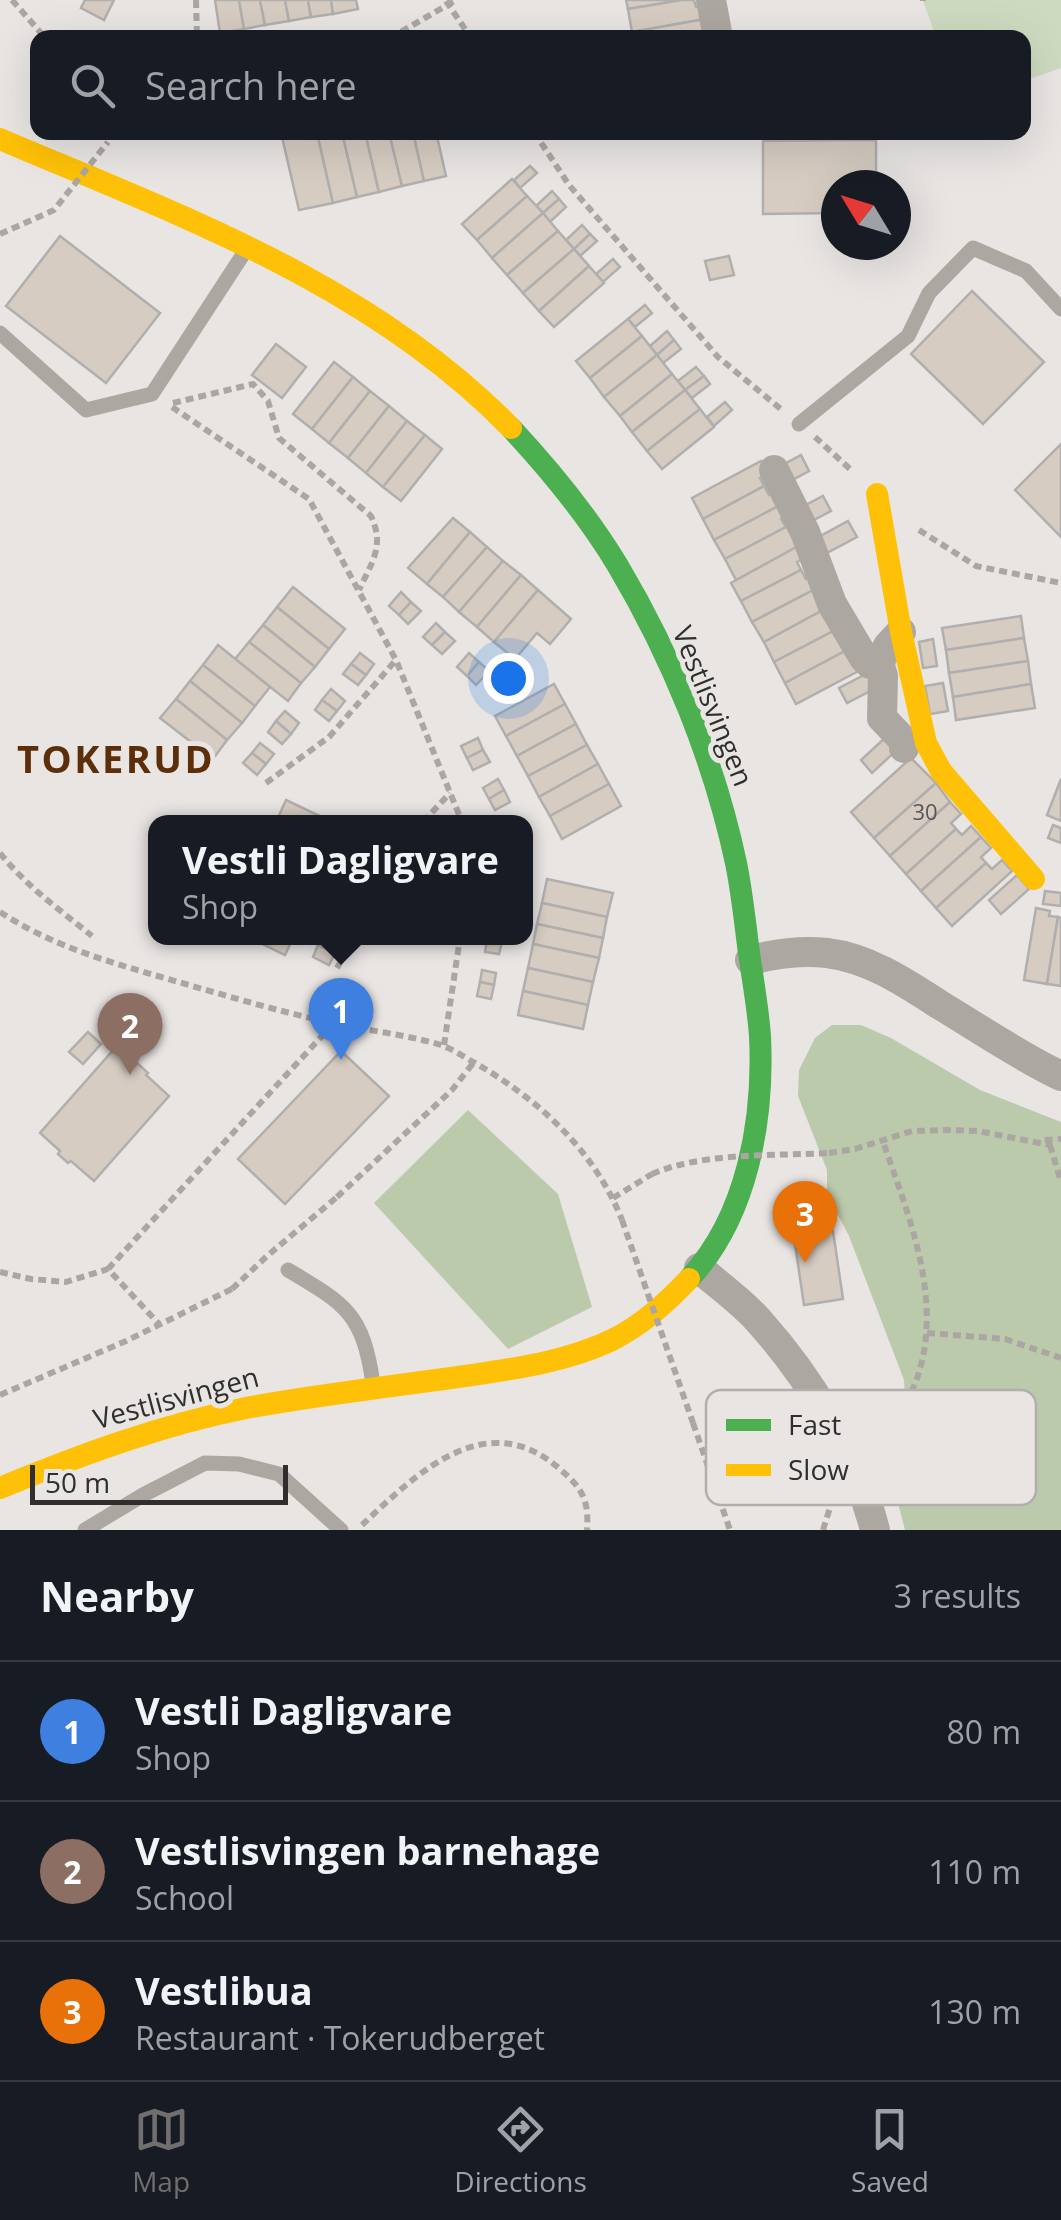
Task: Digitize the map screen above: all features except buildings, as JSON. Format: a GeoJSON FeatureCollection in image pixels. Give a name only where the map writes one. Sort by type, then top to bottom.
{"type":"FeatureCollection","features":[{"type":"Feature","properties":{"kind":"street"},"geometry":{"type":"LineString","coordinates":[[711,0],[717,30]]}},
{"type":"Feature","properties":{"kind":"street","name":"Vestlisvingen"},"geometry":{"type":"LineString","coordinates":[[0,139],[248,247],[380,320],[453,374],[520,438],[555,478],[619,568],[656,642],[710,769],[735,859],[760,1036],[756,1139],[732,1212],[699,1268],[679,1291],[630,1330],[597,1347],[527,1366],[277,1402],[181,1422],[111,1443],[0,1488]]}},
{"type":"Feature","properties":{"kind":"street"},"geometry":{"type":"LineString","coordinates":[[774,470],[832,604],[864,658],[870,664],[878,663]]}},
{"type":"Feature","properties":{"kind":"street"},"geometry":{"type":"LineString","coordinates":[[877,494],[915,746]]}},
{"type":"Feature","properties":{"kind":"street"},"geometry":{"type":"LineString","coordinates":[[878,663],[900,632]]}},
{"type":"Feature","properties":{"kind":"street"},"geometry":{"type":"LineString","coordinates":[[878,663],[884,676],[882,718],[941,771],[1034,879]]}},
{"type":"Feature","properties":{"kind":"street"},"geometry":{"type":"LineString","coordinates":[[750,960],[788,952],[854,958],[914,988],[1030,1061],[1061,1076]]}},
{"type":"Feature","properties":{"kind":"street"},"geometry":{"type":"LineString","coordinates":[[699,1268],[756,1317],[811,1390]]}},
{"type":"Feature","properties":{"kind":"street"},"geometry":{"type":"LineString","coordinates":[[867,1505],[875,1530]]}},
{"type":"Feature","properties":{"kind":"lane"},"geometry":{"type":"LineString","coordinates":[[0,332],[86,410],[152,394],[248,247]]}},
{"type":"Feature","properties":{"kind":"lane"},"geometry":{"type":"LineString","coordinates":[[799,424],[908,336],[929,292],[973,248],[1026,272],[1061,309]]}},
{"type":"Feature","properties":{"kind":"lane"},"geometry":{"type":"LineString","coordinates":[[288,1270],[333,1296],[357,1322],[374,1388]]}},
{"type":"Feature","properties":{"kind":"lane"},"geometry":{"type":"LineString","coordinates":[[86,1530],[205,1463],[240,1464],[280,1474],[341,1530]]}},
{"type":"Feature","properties":{"kind":"path"},"geometry":{"type":"LineString","coordinates":[[12,0],[38,30]]}},
{"type":"Feature","properties":{"kind":"path"},"geometry":{"type":"LineString","coordinates":[[196,0],[196,30]]}},
{"type":"Feature","properties":{"kind":"path"},"geometry":{"type":"LineString","coordinates":[[403,30],[449,1],[466,30]]}},
{"type":"Feature","properties":{"kind":"path"},"geometry":{"type":"LineString","coordinates":[[0,234],[54,210],[109,140]]}},
{"type":"Feature","properties":{"kind":"path"},"geometry":{"type":"LineString","coordinates":[[539,140],[569,185],[718,356],[908,523],[976,566],[1061,583]]}},
{"type":"Feature","properties":{"kind":"path"},"geometry":{"type":"LineString","coordinates":[[359,591],[377,552],[378,531],[371,516],[279,438],[268,402],[252,384],[168,404],[309,499],[396,660],[459,815]]}},
{"type":"Feature","properties":{"kind":"path"},"geometry":{"type":"LineString","coordinates":[[266,783],[329,738],[396,660]]}},
{"type":"Feature","properties":{"kind":"path"},"geometry":{"type":"LineString","coordinates":[[430,815],[450,793]]}},
{"type":"Feature","properties":{"kind":"path"},"geometry":{"type":"LineString","coordinates":[[0,853],[41,896],[92,936]]}},
{"type":"Feature","properties":{"kind":"path"},"geometry":{"type":"LineString","coordinates":[[0,912],[52,942],[95,958],[272,1010],[444,1046],[528,1096],[583,1152],[614,1198],[706,1461]]}},
{"type":"Feature","properties":{"kind":"path"},"geometry":{"type":"LineString","coordinates":[[337,968],[350,945]]}},
{"type":"Feature","properties":{"kind":"path"},"geometry":{"type":"LineString","coordinates":[[444,1046],[458,945]]}},
{"type":"Feature","properties":{"kind":"path"},"geometry":{"type":"LineString","coordinates":[[0,1272],[66,1282],[108,1269],[334,1023]]}},
{"type":"Feature","properties":{"kind":"path"},"geometry":{"type":"LineString","coordinates":[[0,1395],[232,1290],[452,1090],[474,1062]]}},
{"type":"Feature","properties":{"kind":"path"},"geometry":{"type":"LineString","coordinates":[[614,1198],[673,1165],[697,1160],[829,1153],[883,1142],[912,1131],[978,1131],[1050,1145]]}},
{"type":"Feature","properties":{"kind":"path"},"geometry":{"type":"LineString","coordinates":[[1061,1139],[1044,1140],[1050,1145],[1061,1182]]}},
{"type":"Feature","properties":{"kind":"path"},"geometry":{"type":"LineString","coordinates":[[883,1142],[908,1213],[925,1289],[927,1333],[911,1390]]}},
{"type":"Feature","properties":{"kind":"path"},"geometry":{"type":"LineString","coordinates":[[108,1269],[159,1324]]}},
{"type":"Feature","properties":{"kind":"path"},"geometry":{"type":"LineString","coordinates":[[927,1333],[1005,1340],[1061,1358]]}},
{"type":"Feature","properties":{"kind":"path"},"geometry":{"type":"LineString","coordinates":[[357,1530],[428,1468],[478,1443],[496,1442],[535,1452],[572,1479],[589,1510],[587,1530]]}},
{"type":"Feature","properties":{"kind":"path"},"geometry":{"type":"LineString","coordinates":[[721,1505],[730,1530]]}},
{"type":"Feature","properties":{"kind":"green space"},"geometry":{"type":"Polygon","coordinates":[[[1061,0],[1061,68],[1031,79],[1031,30],[933,30],[923,1],[1061,0]]]}},
{"type":"Feature","properties":{"kind":"green space"},"geometry":{"type":"Polygon","coordinates":[[[832,1025],[861,1025],[980,1090],[1061,1122],[1061,1530],[905,1530],[899,1505],[1036,1505],[1036,1390],[905,1390],[849,1236],[827,1194],[827,1170],[798,1096],[799,1070],[815,1038],[832,1025]]]}},
{"type":"Feature","properties":{"kind":"green space"},"geometry":{"type":"Polygon","coordinates":[[[468,1110],[558,1194],[592,1307],[508,1349],[374,1203],[468,1110]]]}},
{"type":"Feature","properties":{"kind":"traffic: fast"},"geometry":{"type":"LineString","coordinates":[[511,428],[594,529],[638,601],[689,710],[716,786],[736,863],[759,1026],[759,1100],[755,1133],[738,1196],[726,1226],[689,1279]]}},
{"type":"Feature","properties":{"kind":"traffic: slow"},"geometry":{"type":"LineString","coordinates":[[0,139],[204,226],[336,294],[398,333],[456,377],[511,428]]}},
{"type":"Feature","properties":{"kind":"traffic: slow"},"geometry":{"type":"LineString","coordinates":[[877,494],[901,632],[926,743],[941,771],[1034,879]]}},
{"type":"Feature","properties":{"kind":"traffic: slow"},"geometry":{"type":"LineString","coordinates":[[0,1488],[121,1442],[214,1415],[302,1398],[508,1370],[578,1353],[633,1328],[689,1279]]}},
{"type":"Feature","properties":{"kind":"place","name":"Vestli Dagligvare"},"geometry":{"type":"Point","coordinates":[341,1060]}},
{"type":"Feature","properties":{"kind":"place","name":"Vestlisvingen barnehage"},"geometry":{"type":"Point","coordinates":[130,1075]}},
{"type":"Feature","properties":{"kind":"place","name":"Vestlibua"},"geometry":{"type":"Point","coordinates":[805,1263]}},
{"type":"Feature","properties":{"kind":"district","name":"TOKERUD"},"geometry":{"type":"Point","coordinates":[116,760]}}]}
